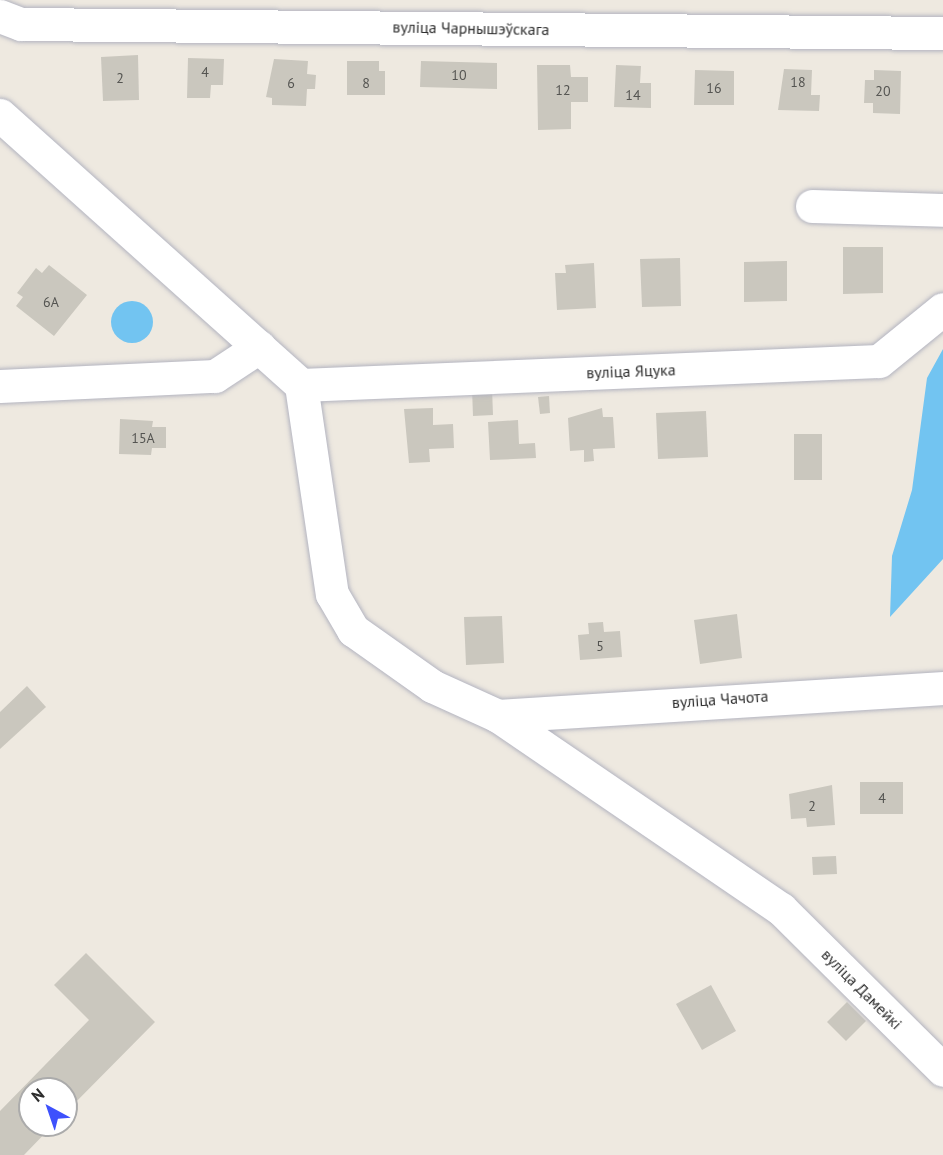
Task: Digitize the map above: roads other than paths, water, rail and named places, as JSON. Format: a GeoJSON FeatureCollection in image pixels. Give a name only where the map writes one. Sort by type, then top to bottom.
{"type":"FeatureCollection","features":[{"type":"Feature","properties":{"kind":"street","name":"вуліца Чарнышэўскага"},"geometry":{"type":"LineString","coordinates":[[0,16],[21,24],[943,33]]}},
{"type":"Feature","properties":{"kind":"street"},"geometry":{"type":"LineString","coordinates":[[0,115],[301,384]]}},
{"type":"Feature","properties":{"kind":"street"},"geometry":{"type":"LineString","coordinates":[[812,206],[943,210]]}},
{"type":"Feature","properties":{"kind":"street","name":"вуліца Яцука"},"geometry":{"type":"LineString","coordinates":[[301,384],[879,361],[943,309]]}},
{"type":"Feature","properties":{"kind":"street"},"geometry":{"type":"LineString","coordinates":[[0,387],[215,376],[259,347]]}},
{"type":"Feature","properties":{"kind":"street","name":"вуліца Дамейкі"},"geometry":{"type":"LineString","coordinates":[[301,384],[332,594],[353,630],[432,686],[498,716],[781,909],[943,1070]]}},
{"type":"Feature","properties":{"kind":"street","name":"вуліца Чачота"},"geometry":{"type":"LineString","coordinates":[[498,716],[943,688]]}},
{"type":"Feature","properties":{"kind":"water"},"geometry":{"type":"Polygon","coordinates":[[[132,301],[147,307],[153,322],[147,337],[132,343],[117,337],[111,322],[117,307],[132,301]]]}},
{"type":"Feature","properties":{"kind":"water"},"geometry":{"type":"Polygon","coordinates":[[[943,349],[943,559],[890,617],[892,556],[912,490],[927,378],[943,349]]]}}]}
